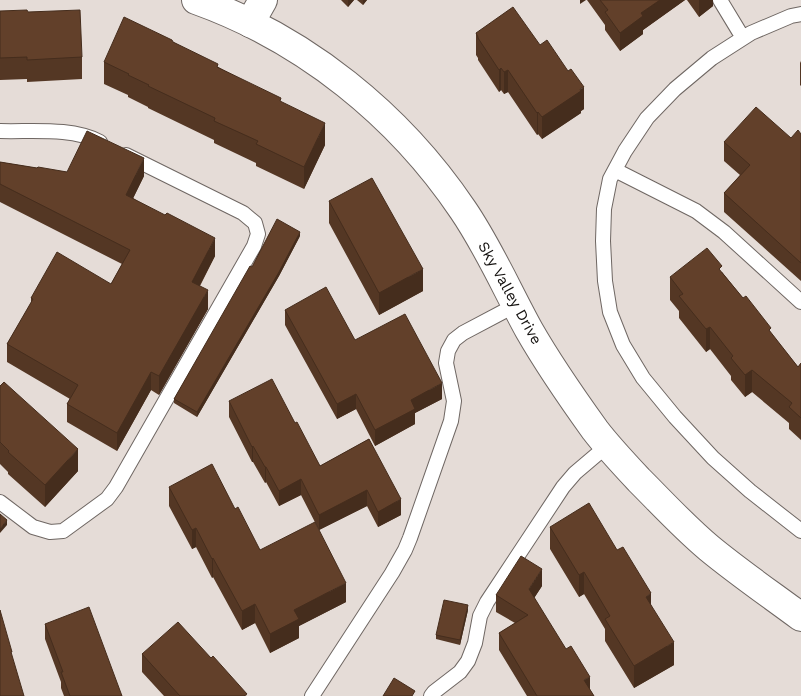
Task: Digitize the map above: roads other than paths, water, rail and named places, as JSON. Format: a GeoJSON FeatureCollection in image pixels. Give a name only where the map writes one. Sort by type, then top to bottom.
{"type":"FeatureCollection","features":[{"type":"Feature","properties":{"kind":"street","name":"Sky Valley Drive"},"geometry":{"type":"LineString","coordinates":[[196,0],[217,8],[256,12],[264,30],[321,64],[370,103],[411,143],[464,211],[553,369],[597,433],[671,514],[709,548],[801,617]]}},
{"type":"Feature","properties":{"kind":"lane"},"geometry":{"type":"LineString","coordinates":[[720,0],[743,38]]}},
{"type":"Feature","properties":{"kind":"lane"},"geometry":{"type":"LineString","coordinates":[[801,14],[783,19],[751,33],[712,58],[675,89],[647,118],[624,151],[610,180],[604,209],[603,241],[605,281],[610,312],[623,345],[644,378],[675,417],[712,458],[801,531]]}},
{"type":"Feature","properties":{"kind":"lane"},"geometry":{"type":"LineString","coordinates":[[0,131],[78,133],[92,138],[243,214],[255,224],[258,234],[254,246],[210,324],[116,487],[107,498],[63,530],[50,532],[33,527],[0,502]]}},
{"type":"Feature","properties":{"kind":"lane"},"geometry":{"type":"LineString","coordinates":[[615,170],[696,211],[724,232],[801,302]]}},
{"type":"Feature","properties":{"kind":"lane"},"geometry":{"type":"LineString","coordinates":[[312,696],[392,572],[410,538],[451,421],[454,401],[446,363],[448,351],[454,340],[463,333],[516,305]]}},
{"type":"Feature","properties":{"kind":"lane"},"geometry":{"type":"LineString","coordinates":[[432,696],[434,692],[460,672],[468,661],[475,642],[480,616],[487,602],[563,487],[608,445]]}}]}
